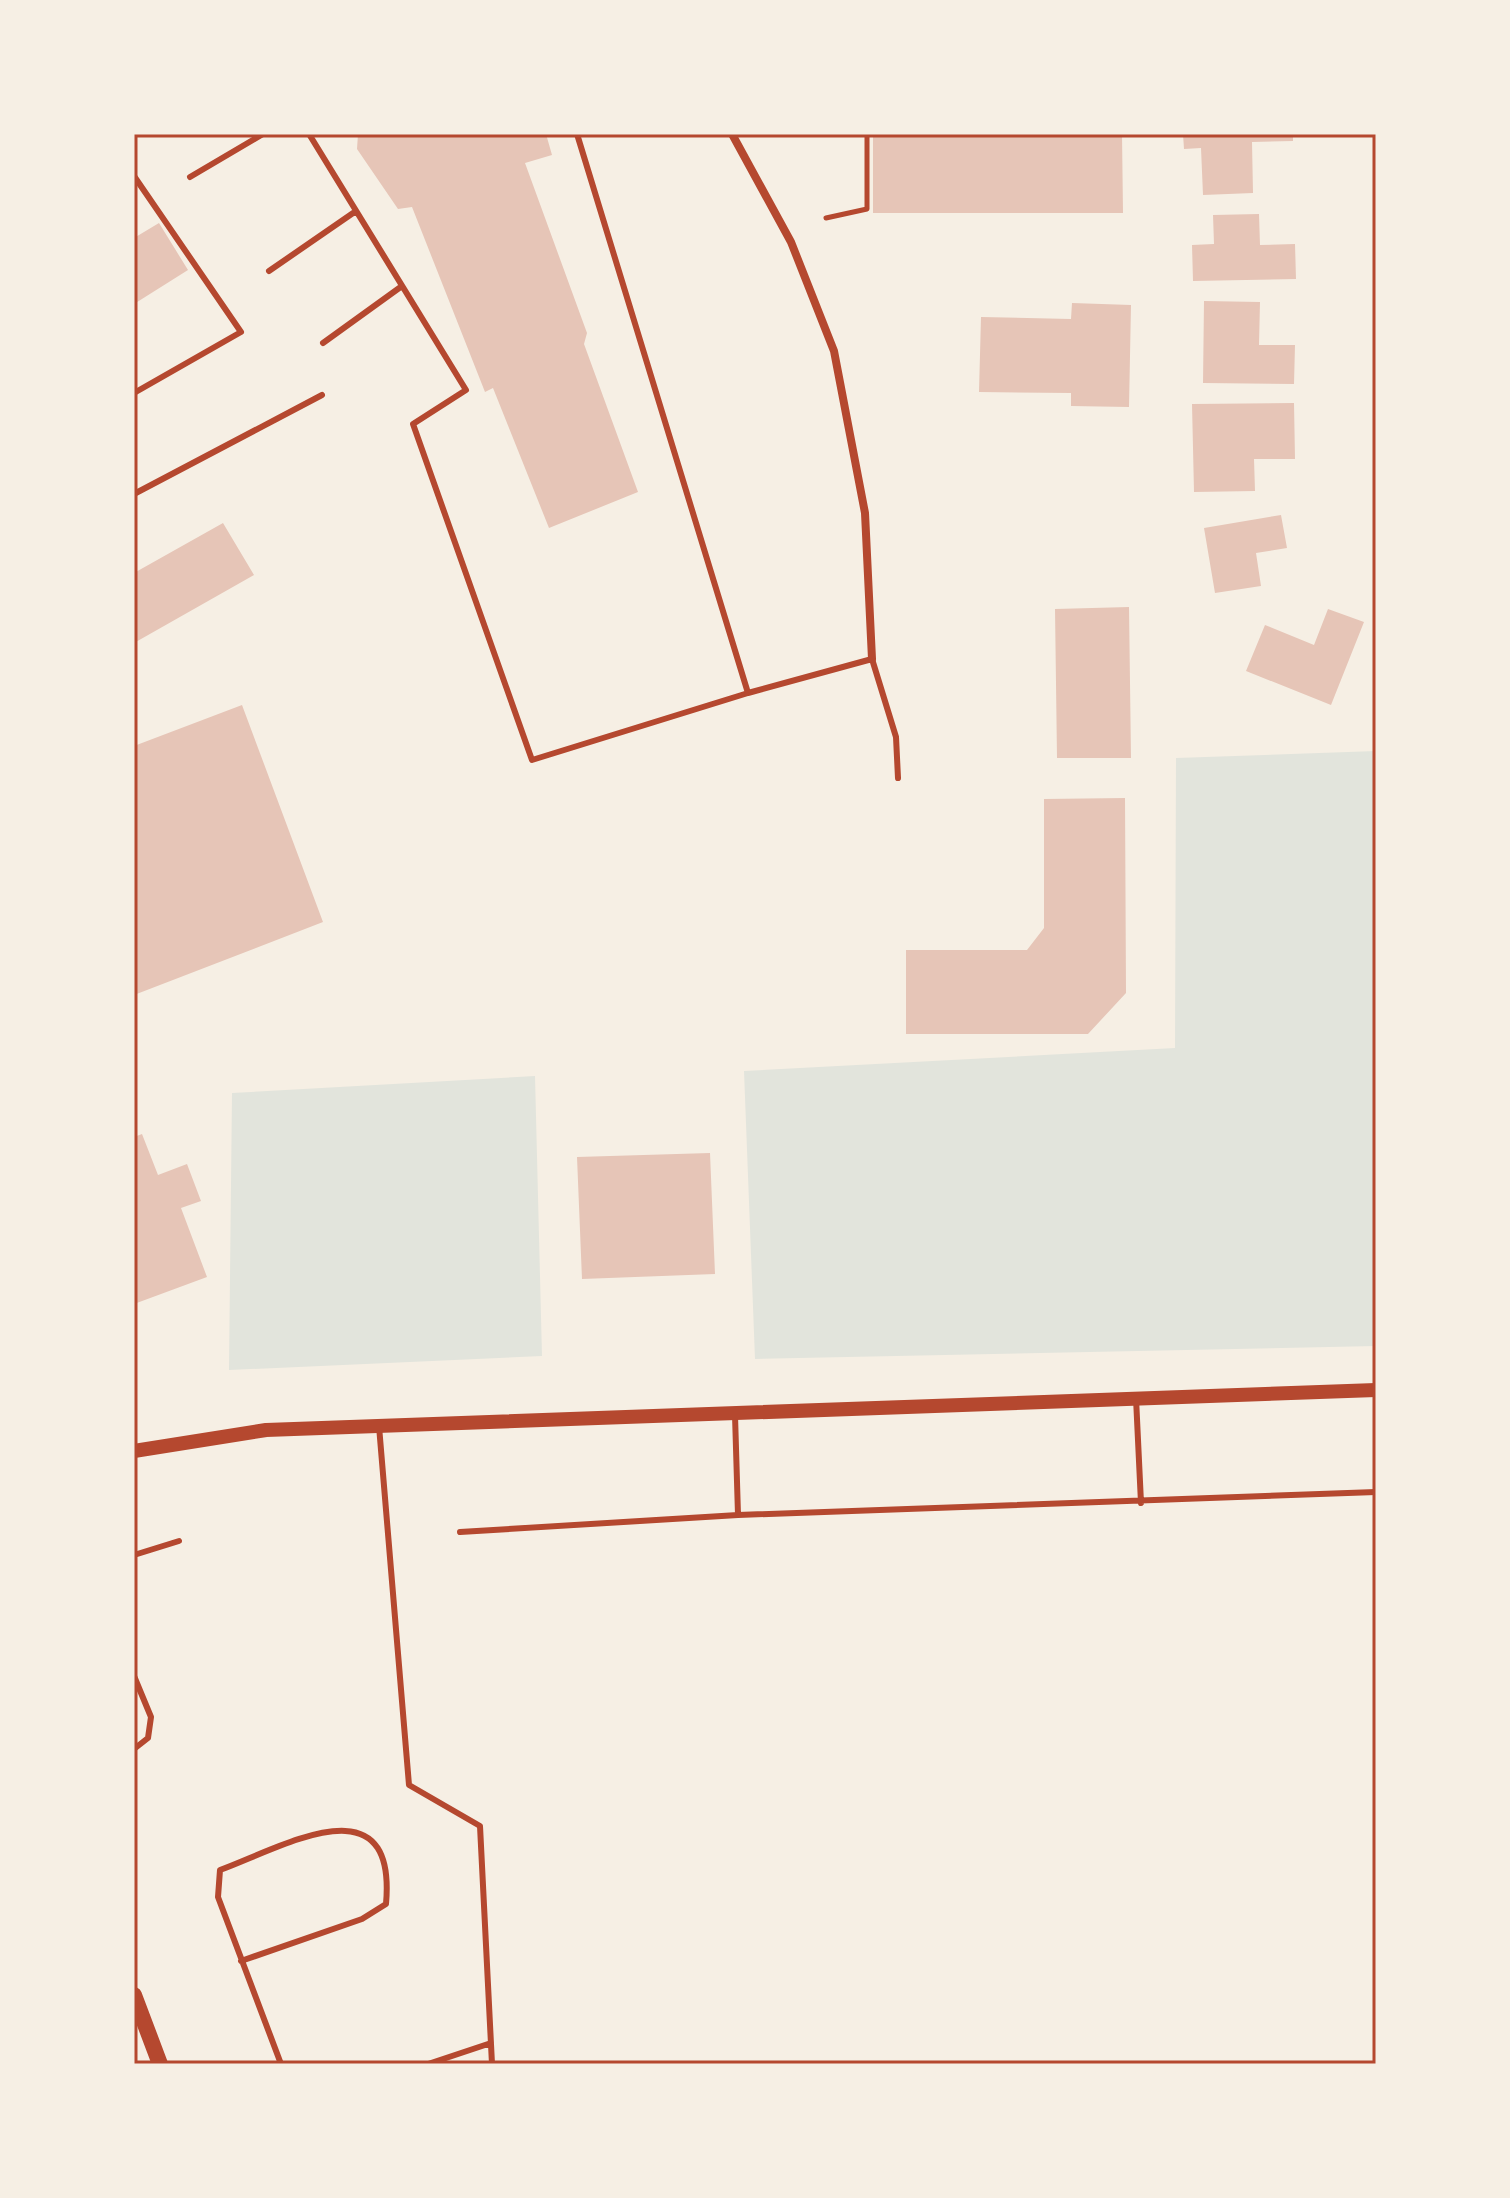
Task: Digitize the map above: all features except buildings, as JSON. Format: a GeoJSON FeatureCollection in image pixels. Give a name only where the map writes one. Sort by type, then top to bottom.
{"type":"FeatureCollection","features":[{"type":"Feature","properties":{"kind":"main road"},"geometry":{"type":"LineString","coordinates":[[134,1995],[160,2064]]}},
{"type":"Feature","properties":{"kind":"street"},"geometry":{"type":"LineString","coordinates":[[732,134],[791,242],[834,351],[865,513],[872,659]]}},
{"type":"Feature","properties":{"kind":"street"},"geometry":{"type":"LineString","coordinates":[[134,1451],[266,1430],[1376,1390]]}},
{"type":"Feature","properties":{"kind":"lane"},"geometry":{"type":"LineString","coordinates":[[190,177],[263,134]]}},
{"type":"Feature","properties":{"kind":"lane"},"geometry":{"type":"LineString","coordinates":[[309,134],[466,390],[413,424],[532,760],[748,693],[872,659],[896,737],[898,778]]}},
{"type":"Feature","properties":{"kind":"lane"},"geometry":{"type":"LineString","coordinates":[[577,134],[748,693]]}},
{"type":"Feature","properties":{"kind":"lane"},"geometry":{"type":"LineString","coordinates":[[134,176],[241,332],[134,393]]}},
{"type":"Feature","properties":{"kind":"lane"},"geometry":{"type":"LineString","coordinates":[[269,271],[356,211]]}},
{"type":"Feature","properties":{"kind":"lane"},"geometry":{"type":"LineString","coordinates":[[323,343],[402,286]]}},
{"type":"Feature","properties":{"kind":"lane"},"geometry":{"type":"LineString","coordinates":[[134,494],[322,395]]}},
{"type":"Feature","properties":{"kind":"lane"},"geometry":{"type":"LineString","coordinates":[[1136,1398],[1141,1503]]}},
{"type":"Feature","properties":{"kind":"lane"},"geometry":{"type":"LineString","coordinates":[[734,1413],[738,1515]]}},
{"type":"Feature","properties":{"kind":"lane"},"geometry":{"type":"LineString","coordinates":[[379,1425],[409,1785],[480,1826],[492,2064]]}},
{"type":"Feature","properties":{"kind":"lane"},"geometry":{"type":"LineString","coordinates":[[460,1532],[738,1515],[1141,1503],[1376,1492]]}},
{"type":"Feature","properties":{"kind":"lane"},"geometry":{"type":"LineString","coordinates":[[134,1555],[179,1541]]}},
{"type":"Feature","properties":{"kind":"lane"},"geometry":{"type":"LineString","coordinates":[[134,1676],[151,1717],[148,1738],[134,1749]]}},
{"type":"Feature","properties":{"kind":"lane"},"geometry":{"type":"LineString","coordinates":[[241,1961],[362,1919],[386,1904],[388,1880],[375,1845],[355,1829],[331,1828],[220,1870],[218,1897],[241,1961],[281,2064]]}},
{"type":"Feature","properties":{"kind":"lane"},"geometry":{"type":"LineString","coordinates":[[428,2064],[491,2043]]}},
{"type":"Feature","properties":{"kind":"path"},"geometry":{"type":"LineString","coordinates":[[826,218],[867,209],[867,134]]}},
{"type":"Feature","properties":{"kind":"shaded area"},"geometry":{"type":"Polygon","coordinates":[[[1376,751],[1376,1346],[755,1359],[744,1071],[1175,1048],[1176,758],[1376,751]]]}},
{"type":"Feature","properties":{"kind":"shaded area"},"geometry":{"type":"Polygon","coordinates":[[[535,1076],[542,1356],[229,1370],[232,1093],[535,1076]]]}}]}
